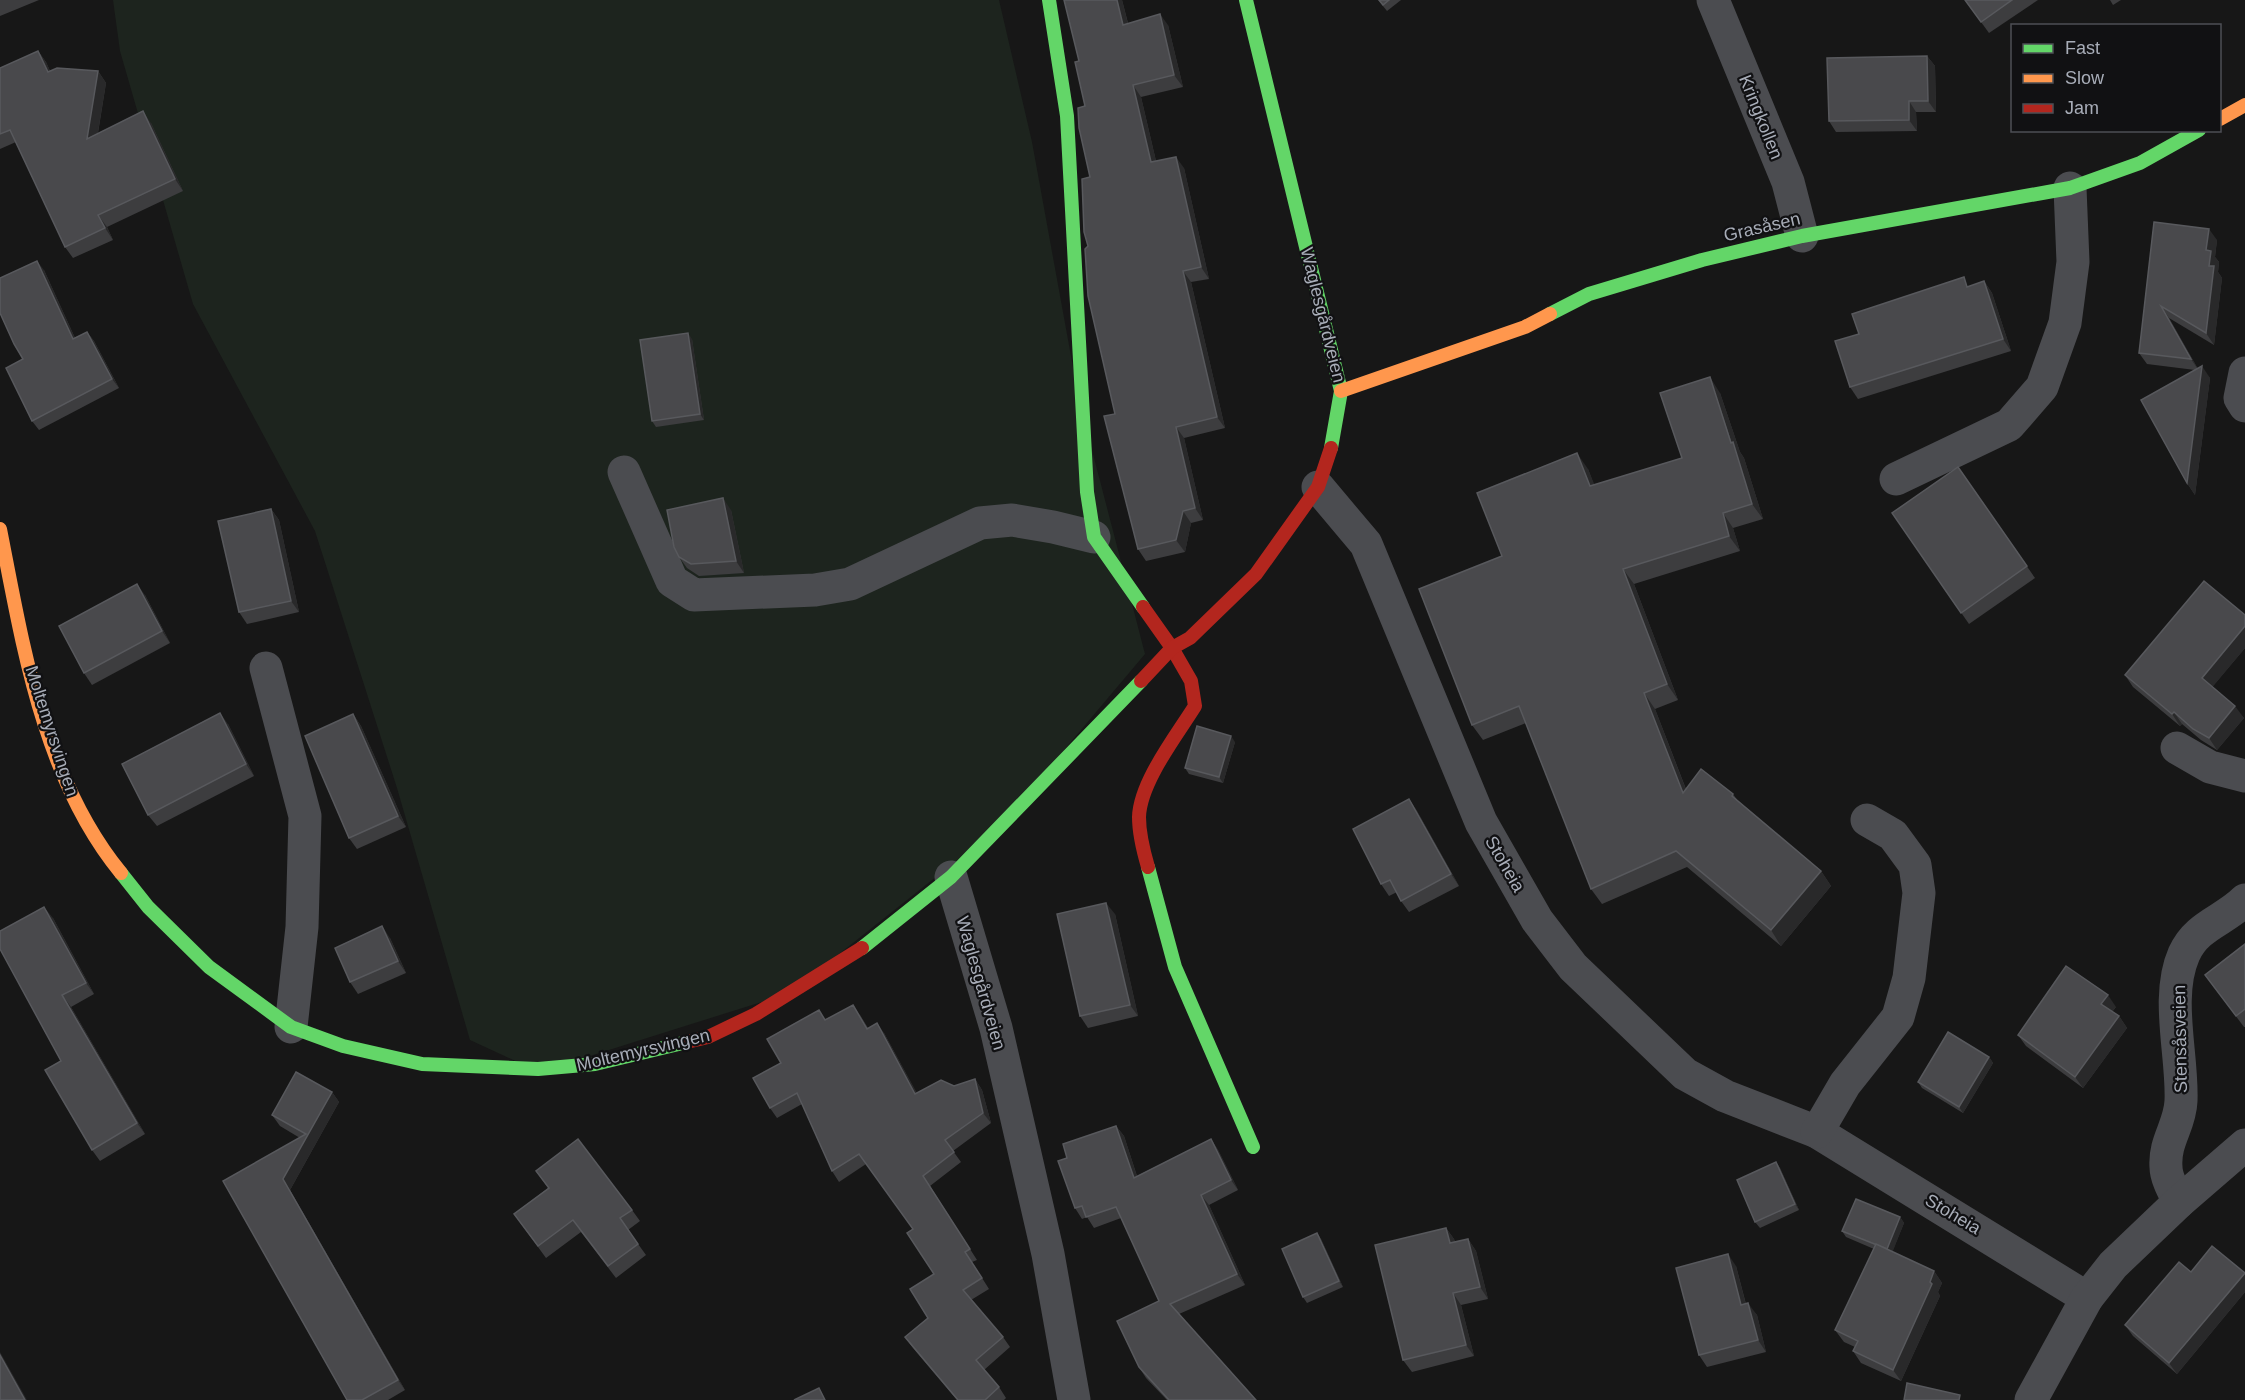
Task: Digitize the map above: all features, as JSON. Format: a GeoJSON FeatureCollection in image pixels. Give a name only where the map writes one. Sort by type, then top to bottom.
{"type":"FeatureCollection","features":[{"type":"Feature","properties":{"kind":"main road"},"geometry":{"type":"LineString","coordinates":[[1049,0],[1067,116],[1087,492],[1094,537],[1172,648],[1191,681],[1195,706],[1147,784],[1139,815],[1141,841],[1175,967],[1253,1148]]}},
{"type":"Feature","properties":{"kind":"main road","name":"Waglesgårdveien"},"geometry":{"type":"LineString","coordinates":[[951,877],[1172,648],[1190,638],[1256,574],[1318,487],[1334,438],[1341,391],[1246,0]]}},
{"type":"Feature","properties":{"kind":"main road"},"geometry":{"type":"LineString","coordinates":[[2221,118],[2245,105]]}},
{"type":"Feature","properties":{"kind":"main road","name":"Grasåsen"},"geometry":{"type":"LineString","coordinates":[[1341,391],[1525,327],[1589,294],[1702,260],[1802,236],[2070,188],[2140,163],[2195,132]]}},
{"type":"Feature","properties":{"kind":"main road","name":"Moltemyrsvingen"},"geometry":{"type":"LineString","coordinates":[[1,535],[19,624],[42,713],[71,795],[100,845],[148,907],[209,967],[291,1027],[343,1046],[422,1064],[538,1069],[595,1064],[708,1037],[756,1014],[858,951],[951,877]]}},
{"type":"Feature","properties":{"kind":"street","name":"Kringkollen"},"geometry":{"type":"LineString","coordinates":[[1713,0],[1788,182],[1802,236]]}},
{"type":"Feature","properties":{"kind":"street"},"geometry":{"type":"LineString","coordinates":[[1896,479],[2009,425],[2042,387],[2065,323],[2073,262],[2070,188]]}},
{"type":"Feature","properties":{"kind":"street"},"geometry":{"type":"LineString","coordinates":[[2245,373],[2240,398],[2245,406]]}},
{"type":"Feature","properties":{"kind":"street"},"geometry":{"type":"LineString","coordinates":[[624,472],[672,581],[694,595],[814,590],[850,584],[980,523],[1012,520],[1094,537]]}},
{"type":"Feature","properties":{"kind":"street","name":"Stoheia"},"geometry":{"type":"LineString","coordinates":[[1318,487],[1366,543],[1481,822],[1537,920],[1573,967],[1685,1074],[1725,1096],[1817,1132],[2087,1298]]}},
{"type":"Feature","properties":{"kind":"street"},"geometry":{"type":"LineString","coordinates":[[266,668],[305,816],[302,927],[291,1027]]}},
{"type":"Feature","properties":{"kind":"street"},"geometry":{"type":"LineString","coordinates":[[2177,748],[2210,767],[2245,776]]}},
{"type":"Feature","properties":{"kind":"street"},"geometry":{"type":"LineString","coordinates":[[1817,1132],[1845,1084],[1898,1017],[1909,978],[1919,893],[1915,865],[1893,835],[1868,820]]}},
{"type":"Feature","properties":{"kind":"street","name":"Waglesgårdveien"},"geometry":{"type":"LineString","coordinates":[[951,877],[996,1029],[1048,1254],[1074,1400]]}},
{"type":"Feature","properties":{"kind":"street","name":"Stensåsveien"},"geometry":{"type":"LineString","coordinates":[[2179,1202],[2166,1169],[2167,1144],[2179,1122],[2181,1101],[2176,991],[2183,956],[2195,935],[2245,900]]}},
{"type":"Feature","properties":{"kind":"street"},"geometry":{"type":"LineString","coordinates":[[2031,1400],[2087,1298],[2113,1264],[2179,1202],[2245,1145]]}},
{"type":"Feature","properties":{"kind":"shaded area"},"geometry":{"type":"Polygon","coordinates":[[[113,0],[999,0],[1032,142],[1079,400],[1145,654],[1000,826],[790,993],[539,1072],[470,1040],[397,788],[315,531],[193,304],[120,51],[113,0]]]}},
{"type":"Feature","properties":{"kind":"building"},"geometry":{"type":"Polygon","coordinates":[[[1064,0],[1117,0],[1123,25],[1160,14],[1174,75],[1133,85],[1151,162],[1176,157],[1201,267],[1183,271],[1217,417],[1176,427],[1195,508],[1183,511],[1176,540],[1138,549],[1104,416],[1115,414],[1088,296],[1085,249],[1088,246],[1084,232],[1082,179],[1090,177],[1079,128],[1078,108],[1085,106],[1075,62],[1079,61],[1064,0]]]}},
{"type":"Feature","properties":{"kind":"building"},"geometry":{"type":"Polygon","coordinates":[[[1379,0],[1389,0],[1383,5],[1379,0]]]}},
{"type":"Feature","properties":{"kind":"building"},"geometry":{"type":"Polygon","coordinates":[[[1965,0],[2012,0],[1981,22],[1965,0]]]}},
{"type":"Feature","properties":{"kind":"building"},"geometry":{"type":"Polygon","coordinates":[[[38,51],[48,72],[57,68],[98,71],[87,139],[143,111],[175,179],[98,215],[105,228],[65,247],[10,130],[0,134],[0,68],[38,51]]]}},
{"type":"Feature","properties":{"kind":"building"},"geometry":{"type":"Polygon","coordinates":[[[1927,56],[1928,101],[1909,101],[1909,120],[1829,121],[1827,58],[1927,56]]]}},
{"type":"Feature","properties":{"kind":"building"},"geometry":{"type":"Polygon","coordinates":[[[2154,222],[2209,229],[2206,250],[2211,251],[2209,266],[2214,266],[2206,333],[2161,306],[2191,359],[2139,353],[2154,222]]]}},
{"type":"Feature","properties":{"kind":"building"},"geometry":{"type":"Polygon","coordinates":[[[37,261],[73,339],[87,332],[112,379],[32,421],[6,368],[23,359],[0,313],[0,278],[37,261]]]}},
{"type":"Feature","properties":{"kind":"building"},"geometry":{"type":"Polygon","coordinates":[[[1964,277],[1967,287],[1984,281],[2003,339],[1850,387],[1835,341],[1859,334],[1852,314],[1964,277]]]}},
{"type":"Feature","properties":{"kind":"building"},"geometry":{"type":"Polygon","coordinates":[[[688,333],[700,414],[652,421],[640,340],[688,333]]]}},
{"type":"Feature","properties":{"kind":"building"},"geometry":{"type":"Polygon","coordinates":[[[2202,366],[2187,483],[2141,400],[2202,366]]]}},
{"type":"Feature","properties":{"kind":"building"},"geometry":{"type":"Polygon","coordinates":[[[1710,377],[1752,504],[1723,513],[1729,536],[1623,569],[1667,684],[1644,693],[1683,793],[1701,769],[1821,871],[1771,930],[1676,851],[1591,889],[1519,706],[1472,725],[1419,589],[1502,556],[1477,493],[1577,453],[1590,486],[1682,458],[1660,393],[1710,377]]]}},
{"type":"Feature","properties":{"kind":"building"},"geometry":{"type":"Polygon","coordinates":[[[1958,467],[2027,566],[1961,613],[1892,513],[1958,467]]]}},
{"type":"Feature","properties":{"kind":"building"},"geometry":{"type":"Polygon","coordinates":[[[723,498],[736,561],[691,564],[679,557],[674,547],[667,510],[723,498]]]}},
{"type":"Feature","properties":{"kind":"building"},"geometry":{"type":"Polygon","coordinates":[[[271,509],[291,601],[239,612],[218,521],[271,509]]]}},
{"type":"Feature","properties":{"kind":"building"},"geometry":{"type":"Polygon","coordinates":[[[2204,581],[2245,615],[2245,626],[2202,678],[2235,706],[2209,738],[2193,729],[2174,712],[2172,714],[2125,675],[2204,581]]]}},
{"type":"Feature","properties":{"kind":"building"},"geometry":{"type":"Polygon","coordinates":[[[137,584],[162,631],[84,673],[59,626],[137,584]]]}},
{"type":"Feature","properties":{"kind":"building"},"geometry":{"type":"Polygon","coordinates":[[[220,713],[246,764],[148,815],[122,764],[220,713]]]}},
{"type":"Feature","properties":{"kind":"building"},"geometry":{"type":"Polygon","coordinates":[[[353,714],[398,816],[349,838],[305,736],[353,714]]]}},
{"type":"Feature","properties":{"kind":"building"},"geometry":{"type":"Polygon","coordinates":[[[1197,726],[1231,736],[1219,777],[1185,768],[1197,726]]]}},
{"type":"Feature","properties":{"kind":"building"},"geometry":{"type":"Polygon","coordinates":[[[1409,799],[1451,874],[1401,901],[1390,880],[1381,884],[1353,829],[1409,799]]]}},
{"type":"Feature","properties":{"kind":"building"},"geometry":{"type":"Polygon","coordinates":[[[1106,903],[1130,1005],[1080,1016],[1057,914],[1106,903]]]}},
{"type":"Feature","properties":{"kind":"building"},"geometry":{"type":"Polygon","coordinates":[[[44,907],[86,983],[62,995],[137,1123],[92,1150],[45,1070],[61,1061],[0,949],[0,931],[44,907]]]}},
{"type":"Feature","properties":{"kind":"building"},"geometry":{"type":"Polygon","coordinates":[[[382,926],[398,961],[350,982],[335,948],[382,926]]]}},
{"type":"Feature","properties":{"kind":"building"},"geometry":{"type":"Polygon","coordinates":[[[2245,944],[2245,1009],[2236,1016],[2205,975],[2245,944]]]}},
{"type":"Feature","properties":{"kind":"building"},"geometry":{"type":"Polygon","coordinates":[[[2066,966],[2108,995],[2101,1004],[2119,1016],[2075,1077],[2018,1035],[2066,966]]]}},
{"type":"Feature","properties":{"kind":"building"},"geometry":{"type":"Polygon","coordinates":[[[853,1005],[867,1029],[877,1023],[915,1094],[941,1080],[954,1086],[975,1079],[983,1113],[945,1140],[954,1152],[923,1176],[970,1249],[965,1252],[982,1278],[963,1290],[1003,1337],[976,1360],[999,1387],[985,1400],[958,1400],[905,1337],[928,1318],[910,1289],[934,1274],[907,1233],[913,1229],[859,1154],[832,1171],[797,1093],[770,1108],[753,1078],[781,1063],[767,1039],[819,1010],[825,1020],[853,1005]]]}},
{"type":"Feature","properties":{"kind":"building"},"geometry":{"type":"Polygon","coordinates":[[[1948,1032],[1989,1057],[1959,1107],[1918,1082],[1948,1032]]]}},
{"type":"Feature","properties":{"kind":"building"},"geometry":{"type":"Polygon","coordinates":[[[296,1072],[332,1092],[283,1179],[398,1380],[362,1400],[347,1400],[223,1181],[306,1134],[272,1115],[296,1072]]]}},
{"type":"Feature","properties":{"kind":"building"},"geometry":{"type":"Polygon","coordinates":[[[1116,1126],[1134,1178],[1211,1139],[1231,1180],[1201,1195],[1237,1274],[1170,1304],[1256,1400],[1169,1400],[1139,1367],[1117,1321],[1159,1301],[1116,1207],[1086,1217],[1082,1206],[1075,1208],[1058,1161],[1067,1158],[1063,1144],[1116,1126]]]}},
{"type":"Feature","properties":{"kind":"building"},"geometry":{"type":"Polygon","coordinates":[[[578,1139],[632,1210],[620,1218],[638,1244],[608,1266],[573,1220],[538,1246],[514,1214],[549,1188],[536,1171],[578,1139]]]}},
{"type":"Feature","properties":{"kind":"building"},"geometry":{"type":"Polygon","coordinates":[[[1776,1162],[1795,1204],[1755,1222],[1737,1180],[1776,1162]]]}},
{"type":"Feature","properties":{"kind":"building"},"geometry":{"type":"Polygon","coordinates":[[[1856,1199],[1900,1217],[1887,1249],[1842,1231],[1856,1199]]]}},
{"type":"Feature","properties":{"kind":"building"},"geometry":{"type":"Polygon","coordinates":[[[1446,1228],[1450,1243],[1468,1239],[1480,1287],[1453,1293],[1466,1345],[1403,1360],[1375,1245],[1446,1228]]]}},
{"type":"Feature","properties":{"kind":"building"},"geometry":{"type":"Polygon","coordinates":[[[1317,1233],[1339,1281],[1303,1297],[1282,1249],[1317,1233]]]}},
{"type":"Feature","properties":{"kind":"building"},"geometry":{"type":"Polygon","coordinates":[[[1876,1244],[1934,1271],[1930,1282],[1932,1284],[1893,1370],[1853,1351],[1858,1341],[1835,1330],[1876,1244]]]}},
{"type":"Feature","properties":{"kind":"building"},"geometry":{"type":"Polygon","coordinates":[[[2212,1246],[2245,1273],[2169,1363],[2125,1325],[2179,1262],[2191,1272],[2212,1246]]]}},
{"type":"Feature","properties":{"kind":"building"},"geometry":{"type":"Polygon","coordinates":[[[1728,1254],[1741,1305],[1748,1303],[1758,1340],[1699,1355],[1676,1268],[1728,1254]]]}},
{"type":"Feature","properties":{"kind":"building"},"geometry":{"type":"Polygon","coordinates":[[[0,1355],[25,1400],[0,1400],[0,1355]]]}},
{"type":"Feature","properties":{"kind":"building"},"geometry":{"type":"Polygon","coordinates":[[[1907,1383],[1960,1395],[1959,1400],[1904,1400],[1907,1383]]]}},
{"type":"Feature","properties":{"kind":"building"},"geometry":{"type":"Polygon","coordinates":[[[819,1388],[825,1400],[794,1400],[819,1388]]]}},
{"type":"Feature","properties":{"kind":"traffic: fast"},"geometry":{"type":"LineString","coordinates":[[1049,0],[1067,116],[1087,492],[1094,537],[1143,607]]}},
{"type":"Feature","properties":{"kind":"traffic: fast"},"geometry":{"type":"LineString","coordinates":[[1246,0],[1341,391],[1331,448]]}},
{"type":"Feature","properties":{"kind":"traffic: fast"},"geometry":{"type":"LineString","coordinates":[[1550,314],[1589,294],[1702,260],[1802,236],[2070,188],[2140,163],[2195,132]]}},
{"type":"Feature","properties":{"kind":"traffic: fast"},"geometry":{"type":"LineString","coordinates":[[862,948],[951,877],[1141,681]]}},
{"type":"Feature","properties":{"kind":"traffic: fast"},"geometry":{"type":"LineString","coordinates":[[1148,867],[1175,967],[1253,1147]]}},
{"type":"Feature","properties":{"kind":"traffic: fast"},"geometry":{"type":"LineString","coordinates":[[121,873],[148,907],[209,967],[291,1027],[343,1046],[422,1064],[538,1069],[595,1064],[687,1042]]}},
{"type":"Feature","properties":{"kind":"traffic: slow"},"geometry":{"type":"LineString","coordinates":[[2221,118],[2245,105]]}},
{"type":"Feature","properties":{"kind":"traffic: slow"},"geometry":{"type":"LineString","coordinates":[[1341,391],[1525,327],[1550,314]]}},
{"type":"Feature","properties":{"kind":"traffic: slow"},"geometry":{"type":"LineString","coordinates":[[0,529],[28,664],[55,753],[72,796],[94,836],[121,873]]}},
{"type":"Feature","properties":{"kind":"traffic: jam"},"geometry":{"type":"LineString","coordinates":[[1141,681],[1172,648],[1190,638],[1256,574],[1318,487],[1331,448]]}},
{"type":"Feature","properties":{"kind":"traffic: jam"},"geometry":{"type":"LineString","coordinates":[[1143,607],[1172,648],[1191,681],[1195,706],[1152,774],[1141,803],[1140,830],[1148,867]]}},
{"type":"Feature","properties":{"kind":"traffic: jam"},"geometry":{"type":"LineString","coordinates":[[687,1042],[708,1037],[756,1014],[862,948]]}}]}
